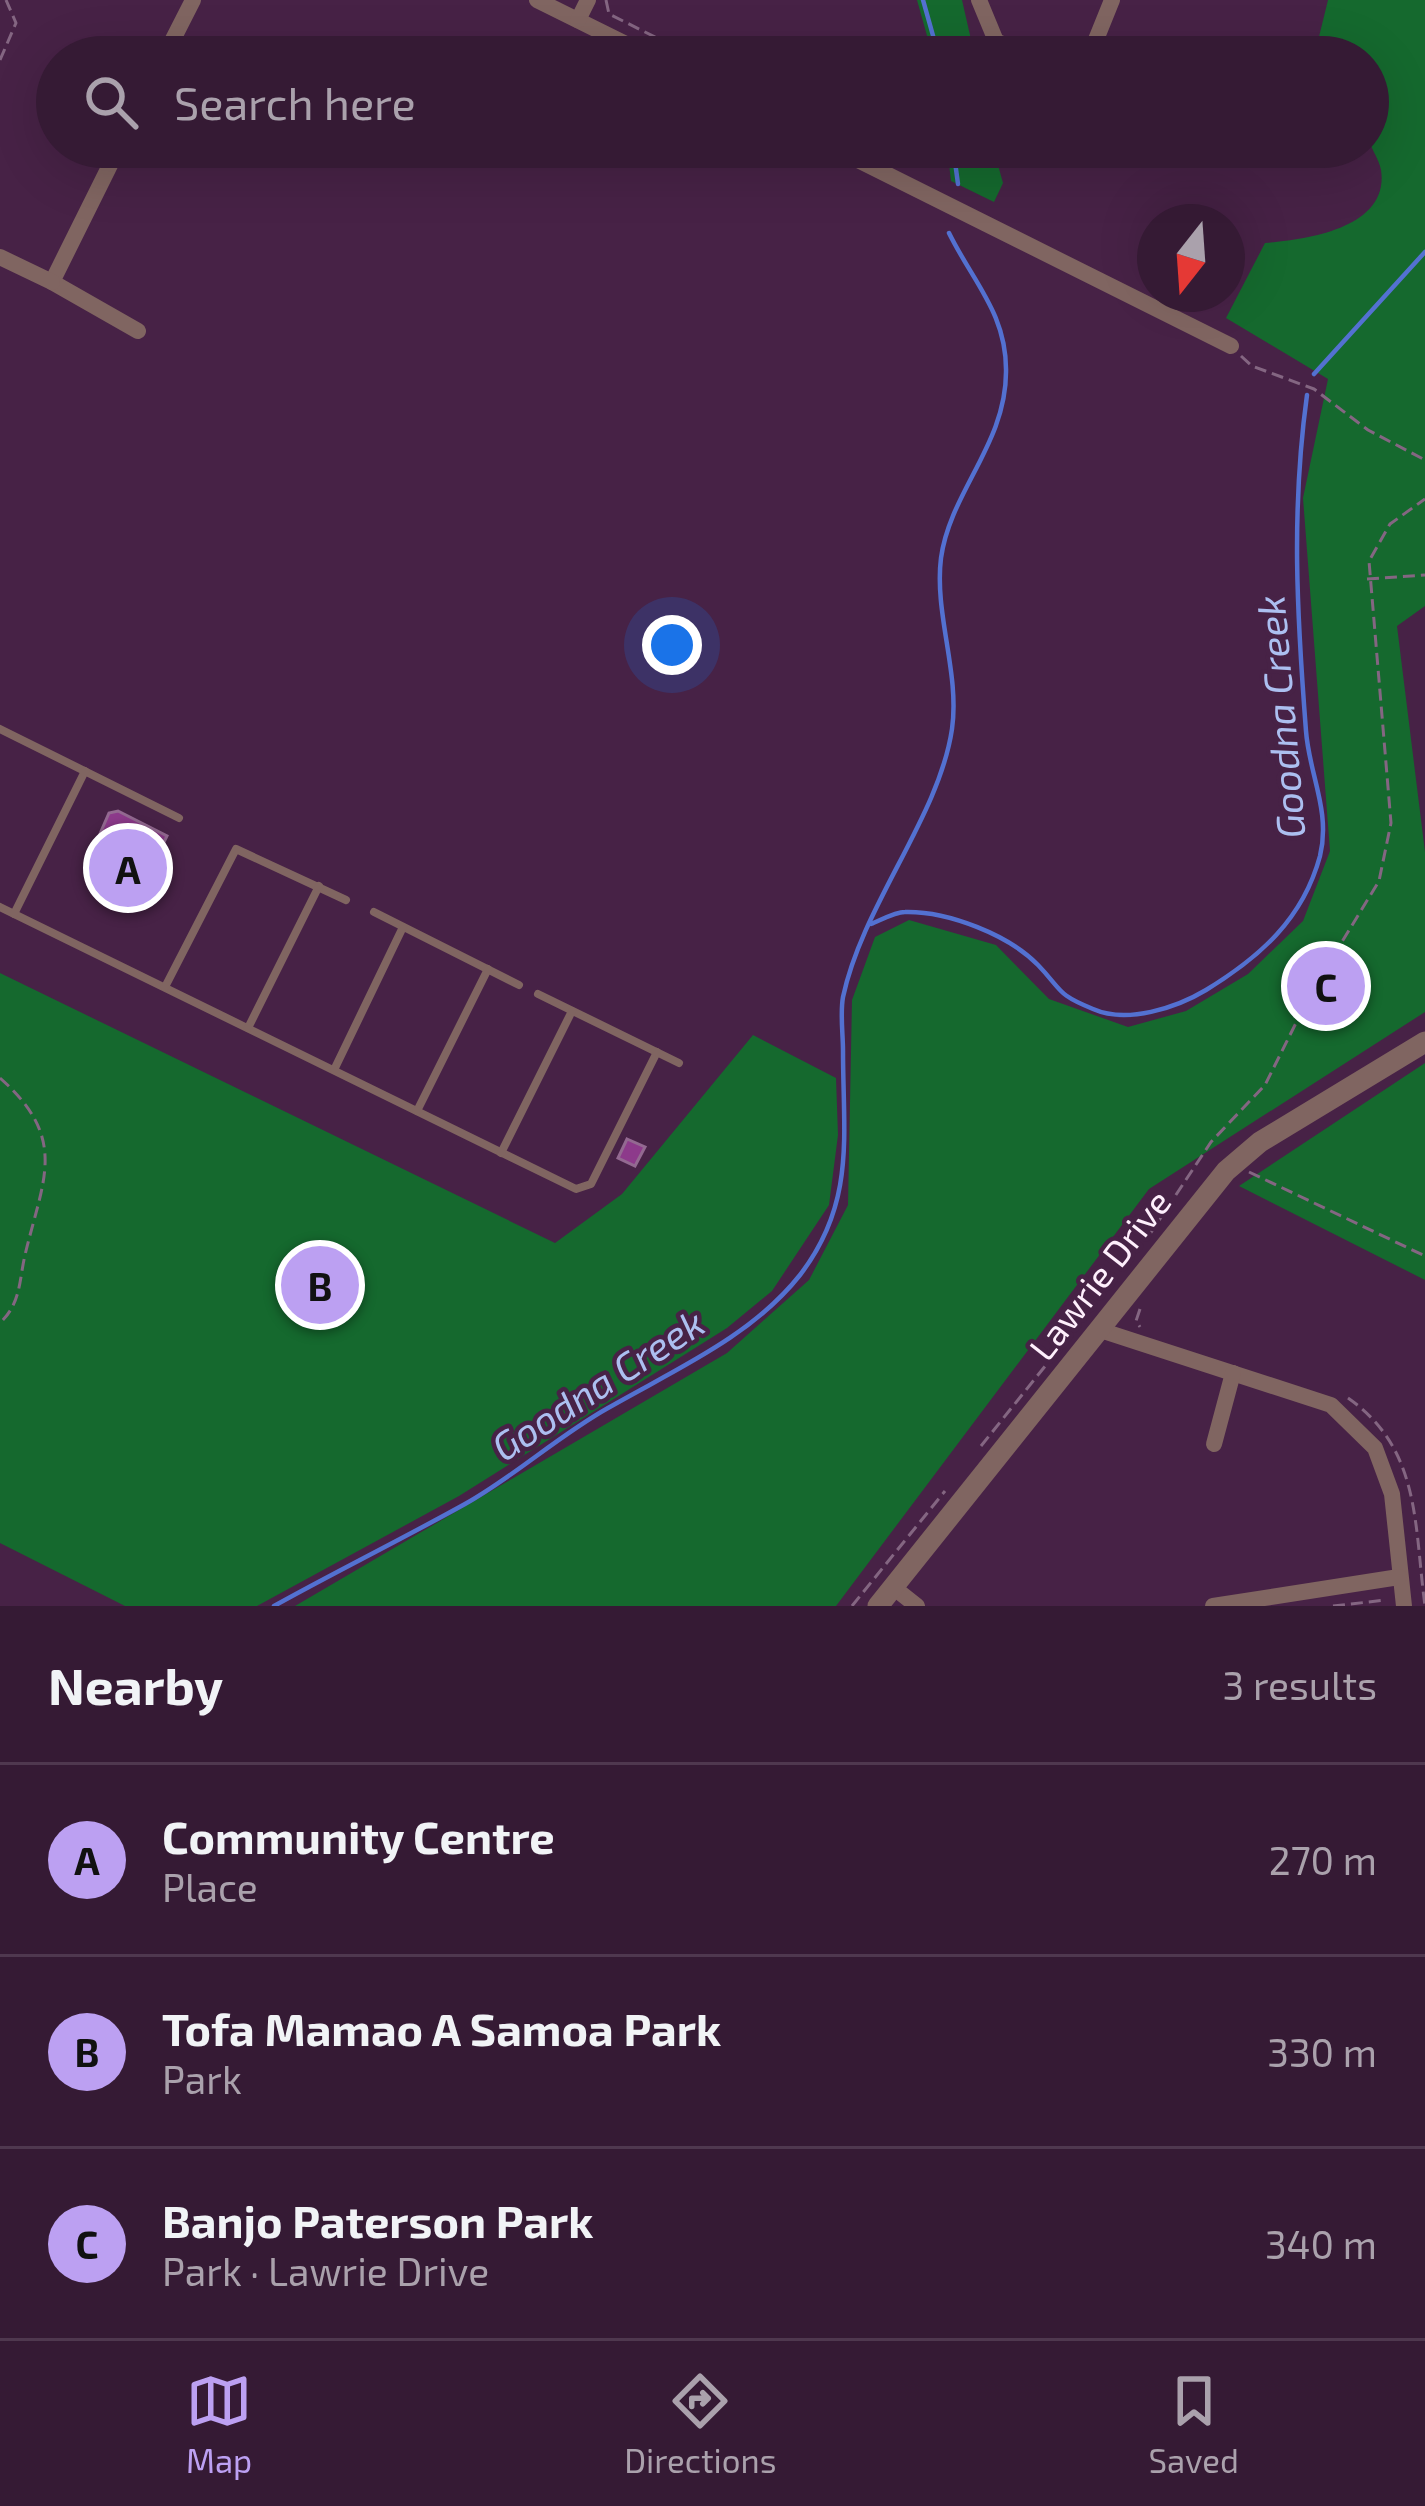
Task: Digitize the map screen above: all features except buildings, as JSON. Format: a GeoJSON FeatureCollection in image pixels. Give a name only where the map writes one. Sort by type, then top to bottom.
{"type":"FeatureCollection","features":[{"type":"Feature","properties":{"kind":"street"},"geometry":{"type":"LineString","coordinates":[[175,36],[193,0]]}},
{"type":"Feature","properties":{"kind":"street"},"geometry":{"type":"LineString","coordinates":[[537,0],[610,36]]}},
{"type":"Feature","properties":{"kind":"street"},"geometry":{"type":"LineString","coordinates":[[578,20],[588,0]]}},
{"type":"Feature","properties":{"kind":"street"},"geometry":{"type":"LineString","coordinates":[[979,0],[994,36]]}},
{"type":"Feature","properties":{"kind":"street"},"geometry":{"type":"LineString","coordinates":[[1097,36],[1112,0]]}},
{"type":"Feature","properties":{"kind":"street"},"geometry":{"type":"LineString","coordinates":[[52,283],[109,168]]}},
{"type":"Feature","properties":{"kind":"street"},"geometry":{"type":"LineString","coordinates":[[874,168],[1231,346]]}},
{"type":"Feature","properties":{"kind":"street"},"geometry":{"type":"LineString","coordinates":[[0,257],[138,331]]}},
{"type":"Feature","properties":{"kind":"street","name":"Lawrie Drive"},"geometry":{"type":"LineString","coordinates":[[878,1606],[1235,1163],[1260,1142],[1425,1042]]}},
{"type":"Feature","properties":{"kind":"street"},"geometry":{"type":"LineString","coordinates":[[1100,1330],[1331,1405],[1375,1448],[1392,1494],[1403,1602]]}},
{"type":"Feature","properties":{"kind":"street"},"geometry":{"type":"LineString","coordinates":[[1214,1444],[1232,1373]]}},
{"type":"Feature","properties":{"kind":"street"},"geometry":{"type":"LineString","coordinates":[[1214,1606],[1400,1576]]}},
{"type":"Feature","properties":{"kind":"street"},"geometry":{"type":"LineString","coordinates":[[892,1587],[916,1606]]}},
{"type":"Feature","properties":{"kind":"lane"},"geometry":{"type":"LineString","coordinates":[[0,730],[179,818]]}},
{"type":"Feature","properties":{"kind":"lane"},"geometry":{"type":"LineString","coordinates":[[14,914],[85,771]]}},
{"type":"Feature","properties":{"kind":"lane"},"geometry":{"type":"LineString","coordinates":[[164,987],[236,849],[346,899]]}},
{"type":"Feature","properties":{"kind":"lane"},"geometry":{"type":"LineString","coordinates":[[248,1028],[319,886]]}},
{"type":"Feature","properties":{"kind":"lane"},"geometry":{"type":"LineString","coordinates":[[0,907],[575,1189],[588,1187],[657,1052]]}},
{"type":"Feature","properties":{"kind":"lane"},"geometry":{"type":"LineString","coordinates":[[374,912],[519,985]]}},
{"type":"Feature","properties":{"kind":"lane"},"geometry":{"type":"LineString","coordinates":[[334,1070],[404,927]]}},
{"type":"Feature","properties":{"kind":"lane"},"geometry":{"type":"LineString","coordinates":[[417,1111],[488,969]]}},
{"type":"Feature","properties":{"kind":"lane"},"geometry":{"type":"LineString","coordinates":[[538,994],[679,1063]]}},
{"type":"Feature","properties":{"kind":"lane"},"geometry":{"type":"LineString","coordinates":[[501,1153],[572,1011]]}},
{"type":"Feature","properties":{"kind":"path"},"geometry":{"type":"LineString","coordinates":[[0,60],[16,23],[6,0]]}},
{"type":"Feature","properties":{"kind":"path"},"geometry":{"type":"LineString","coordinates":[[606,0],[609,14],[653,36]]}},
{"type":"Feature","properties":{"kind":"path"},"geometry":{"type":"LineString","coordinates":[[1231,346],[1252,366],[1314,389],[1368,430],[1425,460]]}},
{"type":"Feature","properties":{"kind":"path"},"geometry":{"type":"LineString","coordinates":[[1139,1250],[1211,1142],[1265,1085],[1312,991],[1378,881],[1391,823],[1369,561],[1390,524],[1425,499]]}},
{"type":"Feature","properties":{"kind":"path"},"geometry":{"type":"LineString","coordinates":[[1367,578],[1425,575]]}},
{"type":"Feature","properties":{"kind":"path"},"geometry":{"type":"LineString","coordinates":[[0,1078],[30,1110],[48,1156],[21,1290],[0,1323]]}},
{"type":"Feature","properties":{"kind":"path"},"geometry":{"type":"LineString","coordinates":[[1235,1163],[1274,1188],[1311,1199],[1425,1256]]}},
{"type":"Feature","properties":{"kind":"path"},"geometry":{"type":"LineString","coordinates":[[1131,1290],[1145,1300],[1136,1317],[1142,1328]]}},
{"type":"Feature","properties":{"kind":"path"},"geometry":{"type":"LineString","coordinates":[[975,1456],[1048,1363]]}},
{"type":"Feature","properties":{"kind":"path"},"geometry":{"type":"LineString","coordinates":[[1338,1394],[1388,1432],[1404,1462],[1425,1606]]}},
{"type":"Feature","properties":{"kind":"path"},"geometry":{"type":"LineString","coordinates":[[852,1606],[957,1477]]}},
{"type":"Feature","properties":{"kind":"path"},"geometry":{"type":"LineString","coordinates":[[1333,1606],[1403,1602]]}},
{"type":"Feature","properties":{"kind":"green space"},"geometry":{"type":"Polygon","coordinates":[[[917,0],[962,0],[970,36],[927,36],[917,0]]]}},
{"type":"Feature","properties":{"kind":"green space"},"geometry":{"type":"Polygon","coordinates":[[[1328,0],[1425,0],[1425,606],[1397,626],[1425,852],[1425,1012],[1149,1189],[836,1606],[295,1606],[727,1353],[809,1280],[848,1205],[852,1000],[875,937],[909,920],[996,945],[1049,999],[1128,1027],[1186,1011],[1248,974],[1303,921],[1330,851],[1303,498],[1328,379],[1226,318],[1229,312],[1245,312],[1245,281],[1265,243],[1341,228],[1372,206],[1380,190],[1380,168],[1389,168],[1389,36],[1319,36],[1328,0]]]}},
{"type":"Feature","properties":{"kind":"green space"},"geometry":{"type":"Polygon","coordinates":[[[949,168],[999,168],[1003,183],[994,202],[951,181],[949,168]]]}},
{"type":"Feature","properties":{"kind":"green space"},"geometry":{"type":"Polygon","coordinates":[[[0,973],[555,1243],[622,1194],[753,1035],[836,1078],[838,1135],[829,1205],[772,1291],[727,1328],[459,1496],[257,1606],[125,1606],[0,1543],[0,973]]]}},
{"type":"Feature","properties":{"kind":"green space"},"geometry":{"type":"Polygon","coordinates":[[[1425,1063],[1425,1280],[1239,1186],[1425,1063]]]}},
{"type":"Feature","properties":{"kind":"waterway"},"geometry":{"type":"LineString","coordinates":[[923,0],[933,36]]}},
{"type":"Feature","properties":{"kind":"waterway"},"geometry":{"type":"LineString","coordinates":[[956,168],[958,184]]}},
{"type":"Feature","properties":{"kind":"waterway","name":"Goodna Creek"},"geometry":{"type":"LineString","coordinates":[[274,1606],[465,1504],[590,1419],[735,1334],[780,1297],[818,1248],[843,1168],[843,997],[867,928],[944,762],[954,708],[941,600],[941,558],[955,511],[988,445],[1004,398],[1001,333],[949,233]]}},
{"type":"Feature","properties":{"kind":"waterway","name":"Goodna Creek"},"geometry":{"type":"LineString","coordinates":[[1314,374],[1425,252]]}},
{"type":"Feature","properties":{"kind":"waterway","name":"Goodna Creek"},"geometry":{"type":"LineString","coordinates":[[871,924],[905,912],[977,927],[1026,954],[1072,999],[1121,1015],[1151,1012],[1194,997],[1244,964],[1277,934],[1303,899],[1323,839],[1306,731],[1298,604],[1297,522],[1307,395]]}},
{"type":"Feature","properties":{"kind":"place","name":"Community Centre"},"geometry":{"type":"Point","coordinates":[128,868]}},
{"type":"Feature","properties":{"kind":"place","name":"Banjo Paterson Park"},"geometry":{"type":"Point","coordinates":[1326,986]}},
{"type":"Feature","properties":{"kind":"place","name":"Tofa Mamao A Samoa Park"},"geometry":{"type":"Point","coordinates":[320,1285]}}]}
